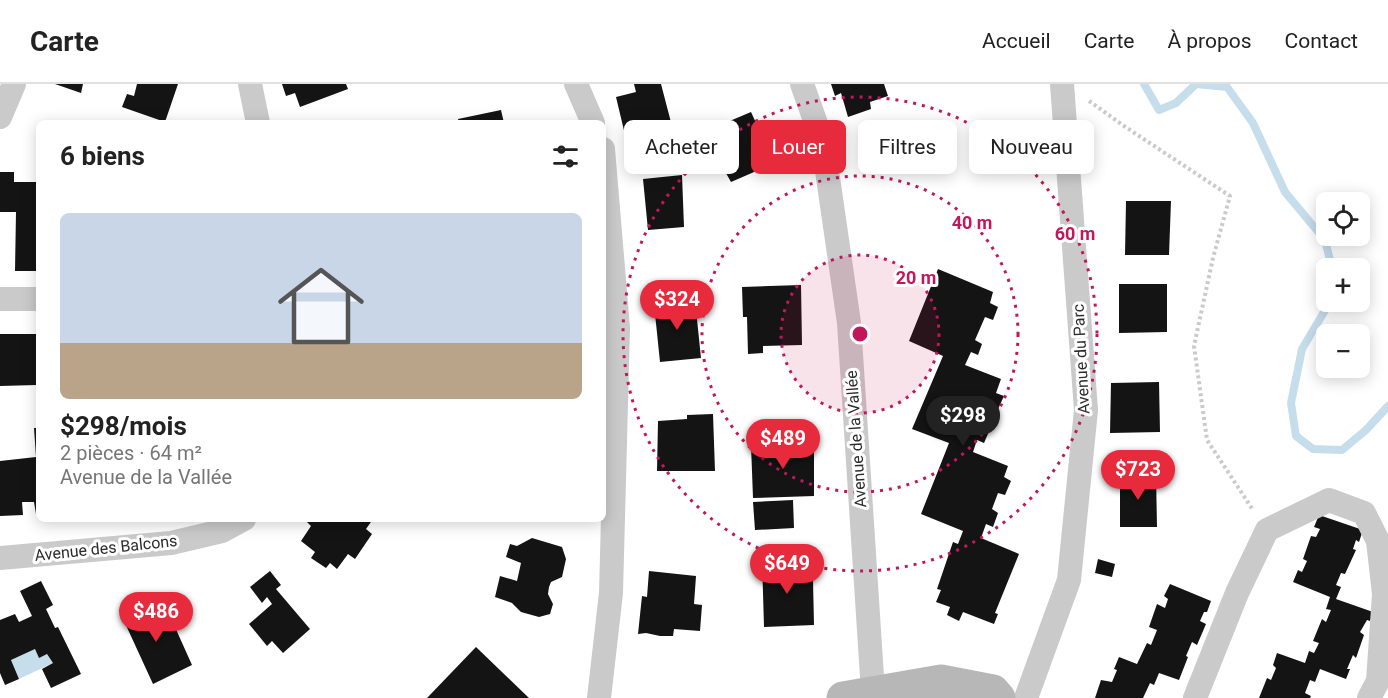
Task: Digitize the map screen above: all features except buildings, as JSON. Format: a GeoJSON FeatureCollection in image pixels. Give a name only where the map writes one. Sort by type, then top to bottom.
{"type":"FeatureCollection","features":[{"type":"Feature","properties":{"kind":"main road"},"geometry":{"type":"LineString","coordinates":[[858,695],[941,681],[993,691],[999,698]]}},
{"type":"Feature","properties":{"kind":"street"},"geometry":{"type":"LineString","coordinates":[[0,117],[14,84]]}},
{"type":"Feature","properties":{"kind":"street"},"geometry":{"type":"LineString","coordinates":[[250,84],[257,120]]}},
{"type":"Feature","properties":{"kind":"street"},"geometry":{"type":"LineString","coordinates":[[576,84],[592,120]]}},
{"type":"Feature","properties":{"kind":"street","name":"Avenue de la Vallée"},"geometry":{"type":"LineString","coordinates":[[802,84],[823,143],[849,323],[858,695]]}},
{"type":"Feature","properties":{"kind":"street","name":"Avenue du Parc"},"geometry":{"type":"LineString","coordinates":[[1026,698],[1069,580],[1086,410],[1072,90]]}},
{"type":"Feature","properties":{"kind":"street"},"geometry":{"type":"LineString","coordinates":[[599,698],[611,593],[618,328],[606,185]]}},
{"type":"Feature","properties":{"kind":"street"},"geometry":{"type":"LineString","coordinates":[[0,299],[36,299]]}},
{"type":"Feature","properties":{"kind":"street"},"geometry":{"type":"LineString","coordinates":[[1195,698],[1237,592],[1267,530],[1329,500],[1364,513],[1378,541],[1384,594],[1378,681],[1369,698]]}},
{"type":"Feature","properties":{"kind":"street","name":"Avenue des Balcons"},"geometry":{"type":"LineString","coordinates":[[0,558],[171,543],[222,531],[238,522]]}},
{"type":"Feature","properties":{"kind":"path"},"geometry":{"type":"LineString","coordinates":[[1072,90],[1230,196],[1213,258],[1194,346],[1207,440],[1267,530]]}},
{"type":"Feature","properties":{"kind":"water"},"geometry":{"type":"Polygon","coordinates":[[[35,649],[39,657],[47,654],[53,663],[19,679],[11,660],[35,649]]]}},
{"type":"Feature","properties":{"kind":"waterway"},"geometry":{"type":"LineString","coordinates":[[1144,84],[1159,110],[1176,103],[1196,84],[1227,87],[1253,123],[1285,192],[1325,240],[1330,258]]}},
{"type":"Feature","properties":{"kind":"waterway"},"geometry":{"type":"LineString","coordinates":[[1324,312],[1302,349],[1291,403],[1296,436],[1313,449],[1342,450],[1366,430],[1388,406]]}}]}
